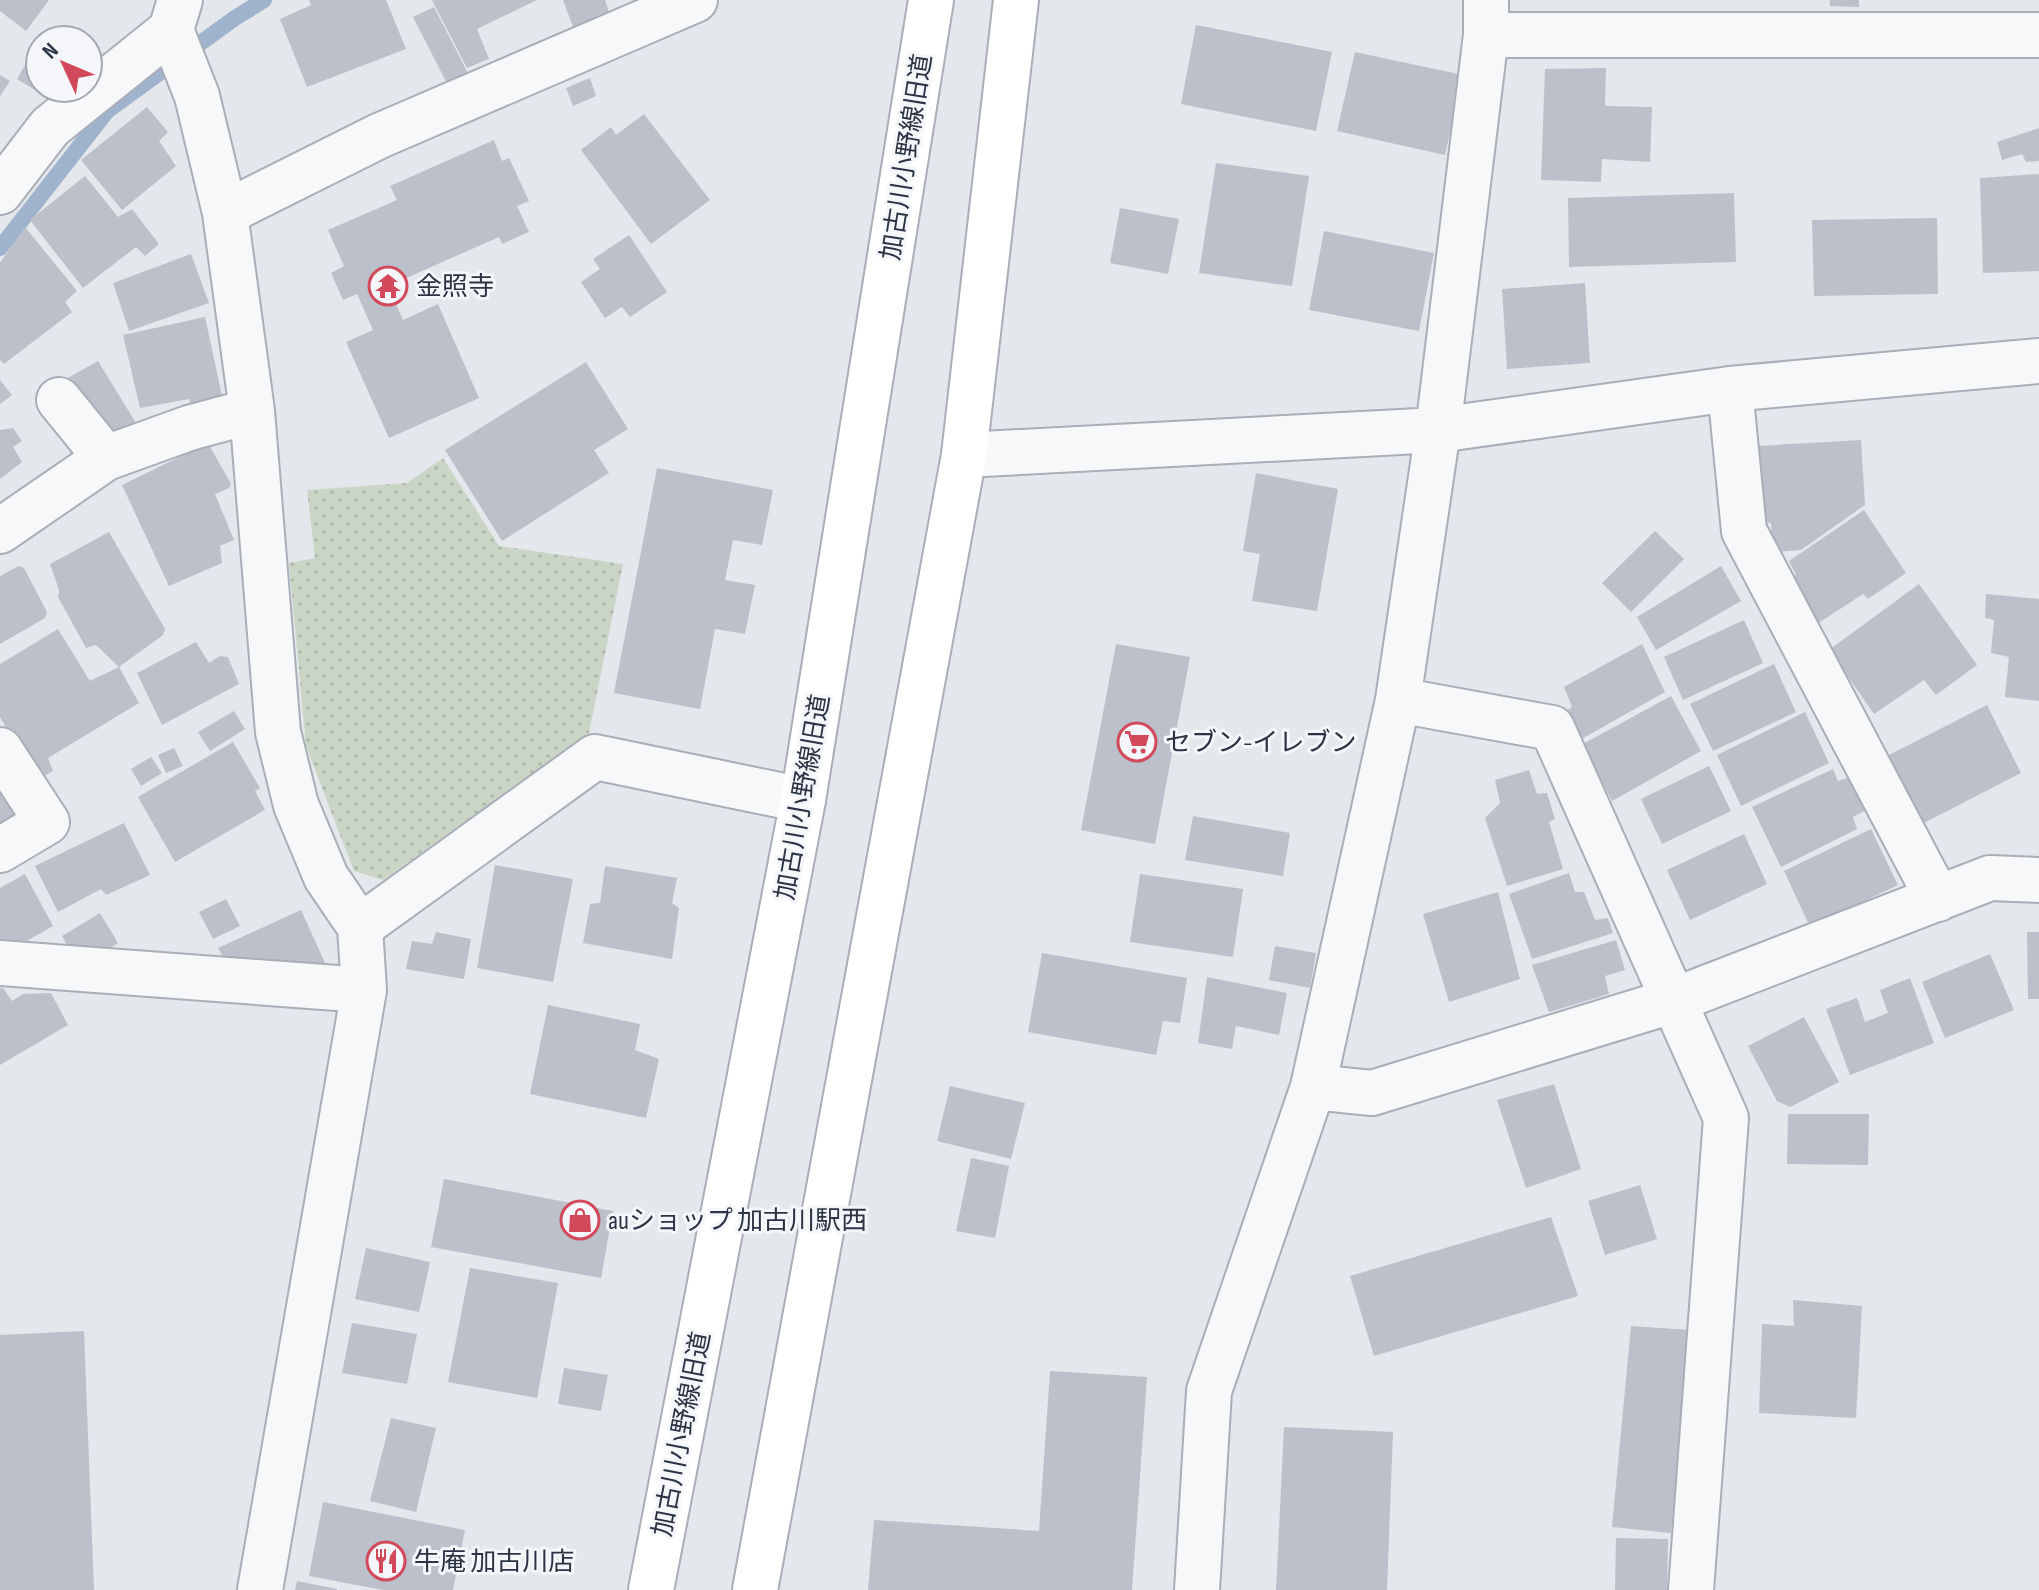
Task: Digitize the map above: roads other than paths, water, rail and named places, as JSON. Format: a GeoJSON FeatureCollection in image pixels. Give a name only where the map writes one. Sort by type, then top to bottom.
{"type":"FeatureCollection","features":[{"type":"Feature","properties":{"kind":"street"},"geometry":{"type":"LineString","coordinates":[[225,213],[379,136],[695,0]]}},
{"type":"Feature","properties":{"kind":"street","name":"加古川小野線旧道"},"geometry":{"type":"LineString","coordinates":[[651,1590],[803,800],[931,0]]}},
{"type":"Feature","properties":{"kind":"street"},"geometry":{"type":"LineString","coordinates":[[755,1590],[964,455],[1016,0]]}},
{"type":"Feature","properties":{"kind":"street"},"geometry":{"type":"LineString","coordinates":[[0,192],[50,127],[176,15],[225,213],[252,411],[278,732],[296,805],[326,877],[360,927],[364,990],[260,1590]]}},
{"type":"Feature","properties":{"kind":"street"},"geometry":{"type":"LineString","coordinates":[[1197,1590],[1209,1391],[1313,1087],[1398,700],[1438,430],[1486,17],[2039,35]]}},
{"type":"Feature","properties":{"kind":"street"},"geometry":{"type":"LineString","coordinates":[[964,455],[1438,430],[1730,389],[2039,361]]}},
{"type":"Feature","properties":{"kind":"street"},"geometry":{"type":"LineString","coordinates":[[1730,389],[1744,531],[1938,899]]}},
{"type":"Feature","properties":{"kind":"street"},"geometry":{"type":"LineString","coordinates":[[59,400],[106,458]]}},
{"type":"Feature","properties":{"kind":"street"},"geometry":{"type":"LineString","coordinates":[[0,531],[106,458],[189,428],[252,411]]}},
{"type":"Feature","properties":{"kind":"street"},"geometry":{"type":"LineString","coordinates":[[1398,700],[1552,728],[1726,1118],[1691,1590]]}},
{"type":"Feature","properties":{"kind":"street"},"geometry":{"type":"LineString","coordinates":[[0,750],[47,822],[0,850]]}},
{"type":"Feature","properties":{"kind":"street"},"geometry":{"type":"LineString","coordinates":[[360,927],[595,757],[803,800]]}},
{"type":"Feature","properties":{"kind":"street"},"geometry":{"type":"LineString","coordinates":[[1313,1087],[1372,1093],[1675,1000],[1990,878],[2039,880]]}},
{"type":"Feature","properties":{"kind":"street"},"geometry":{"type":"LineString","coordinates":[[0,963],[364,990]]}},
{"type":"Feature","properties":{"kind":"waterway"},"geometry":{"type":"LineString","coordinates":[[0,248],[107,111],[264,0]]}},
{"type":"Feature","properties":{"kind":"place","name":"金照寺"},"geometry":{"type":"Point","coordinates":[388,286]}},
{"type":"Feature","properties":{"kind":"place","name":"セブン-イレブン"},"geometry":{"type":"Point","coordinates":[1137,742]}},
{"type":"Feature","properties":{"kind":"place","name":"auショップ 加古川駅西"},"geometry":{"type":"Point","coordinates":[580,1220]}},
{"type":"Feature","properties":{"kind":"place","name":"牛庵 加古川店"},"geometry":{"type":"Point","coordinates":[386,1561]}}]}
